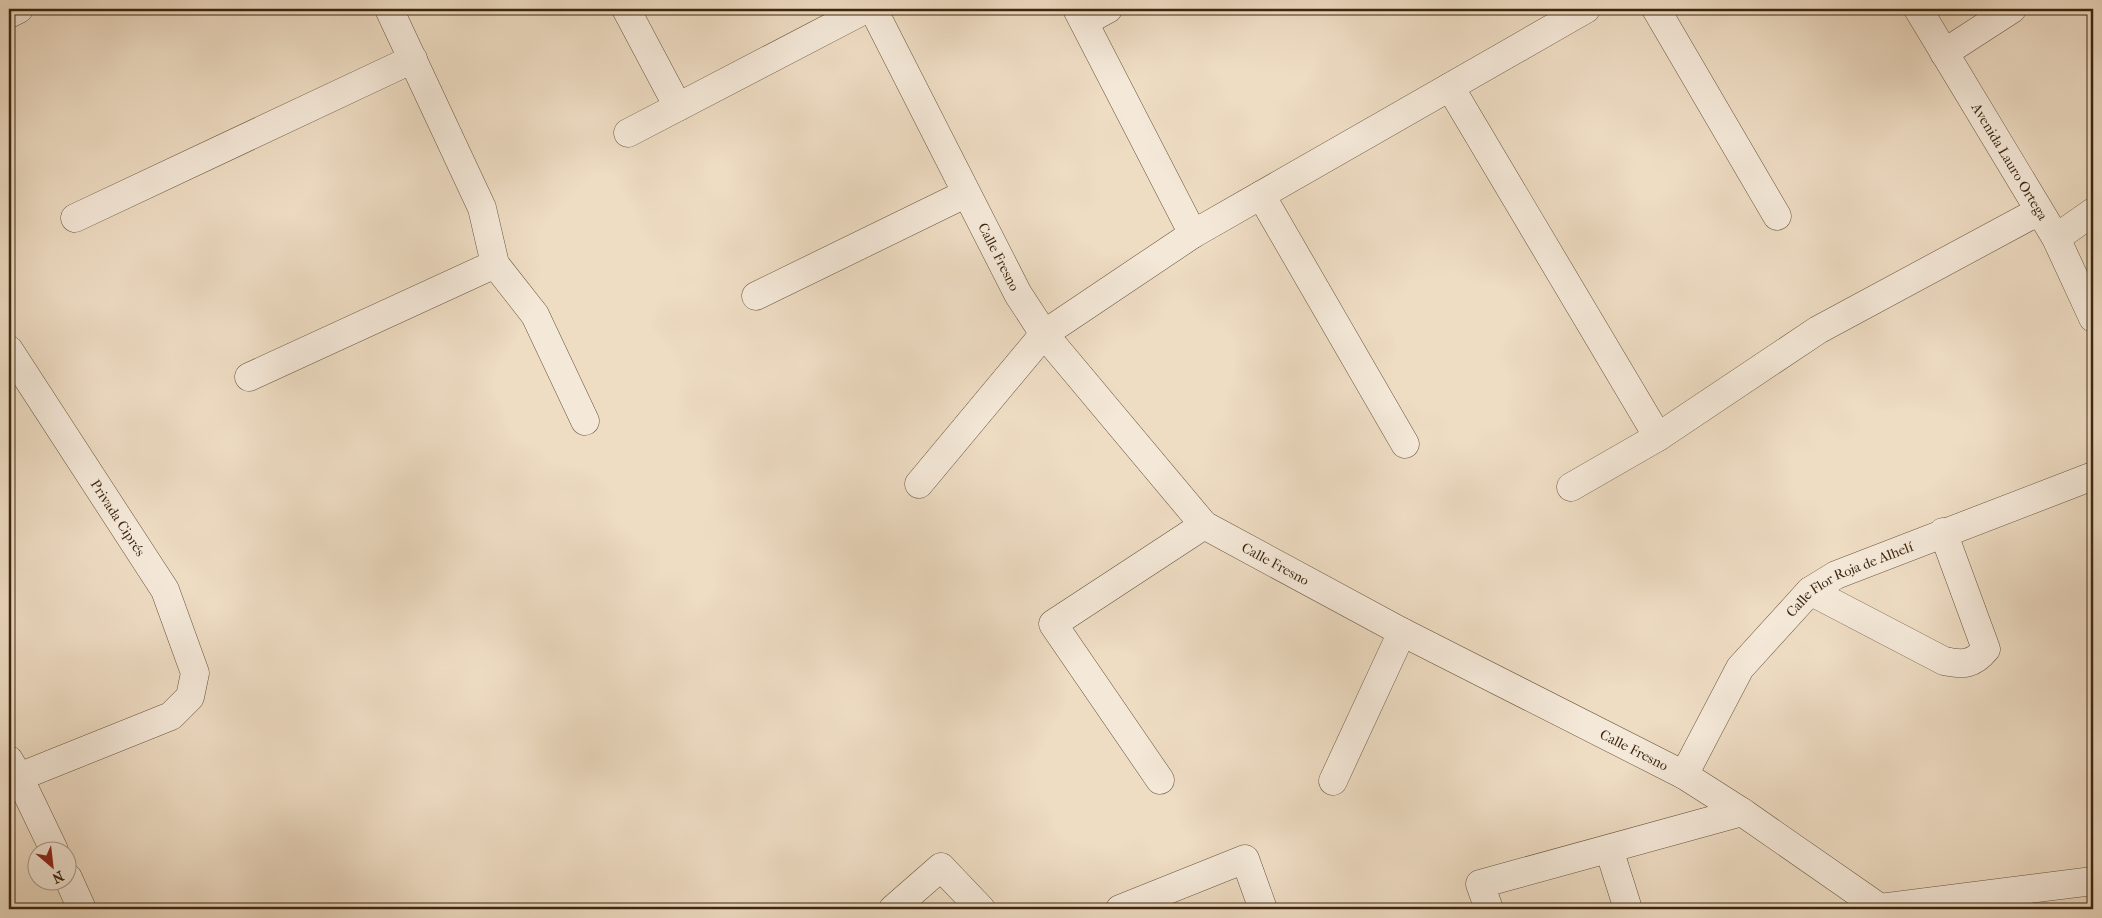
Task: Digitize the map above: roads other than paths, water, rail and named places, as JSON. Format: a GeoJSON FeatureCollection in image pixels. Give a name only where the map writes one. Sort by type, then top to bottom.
{"type":"FeatureCollection","features":[{"type":"Feature","properties":{"kind":"street"},"geometry":{"type":"LineString","coordinates":[[9,14],[19,9]]}},
{"type":"Feature","properties":{"kind":"street"},"geometry":{"type":"LineString","coordinates":[[389,9],[482,208],[495,264],[535,315],[585,422]]}},
{"type":"Feature","properties":{"kind":"street"},"geometry":{"type":"LineString","coordinates":[[626,9],[678,107]]}},
{"type":"Feature","properties":{"kind":"street"},"geometry":{"type":"LineString","coordinates":[[628,132],[866,9]]}},
{"type":"Feature","properties":{"kind":"street","name":"Calle Fresno"},"geometry":{"type":"LineString","coordinates":[[873,9],[965,194],[1018,294],[1044,334],[1204,525],[1402,632],[1684,775],[1742,812],[1880,909]]}},
{"type":"Feature","properties":{"kind":"street"},"geometry":{"type":"LineString","coordinates":[[1108,9],[1080,15],[1193,234]]}},
{"type":"Feature","properties":{"kind":"street"},"geometry":{"type":"LineString","coordinates":[[1656,9],[1777,216]]}},
{"type":"Feature","properties":{"kind":"street","name":"Avenida Lauro Ortega"},"geometry":{"type":"LineString","coordinates":[[1918,9],[2056,238],[2093,318]]}},
{"type":"Feature","properties":{"kind":"street"},"geometry":{"type":"LineString","coordinates":[[1944,53],[2012,9]]}},
{"type":"Feature","properties":{"kind":"street"},"geometry":{"type":"LineString","coordinates":[[919,484],[1044,334],[1193,234],[1450,87],[1576,11]]}},
{"type":"Feature","properties":{"kind":"street"},"geometry":{"type":"LineString","coordinates":[[75,218],[413,59]]}},
{"type":"Feature","properties":{"kind":"street"},"geometry":{"type":"LineString","coordinates":[[1450,87],[1658,437]]}},
{"type":"Feature","properties":{"kind":"street"},"geometry":{"type":"LineString","coordinates":[[756,296],[965,194]]}},
{"type":"Feature","properties":{"kind":"street"},"geometry":{"type":"LineString","coordinates":[[1261,196],[1405,444]]}},
{"type":"Feature","properties":{"kind":"street"},"geometry":{"type":"LineString","coordinates":[[1571,487],[1658,437],[1818,330],[2039,211]]}},
{"type":"Feature","properties":{"kind":"street"},"geometry":{"type":"LineString","coordinates":[[2056,238],[2093,212]]}},
{"type":"Feature","properties":{"kind":"street"},"geometry":{"type":"LineString","coordinates":[[249,377],[495,264]]}},
{"type":"Feature","properties":{"kind":"street","name":"Privada Ciprés"},"geometry":{"type":"LineString","coordinates":[[9,350],[165,590],[195,673],[190,698],[171,716],[12,773]]}},
{"type":"Feature","properties":{"kind":"street","name":"Calle Flor Roja de Alhelí"},"geometry":{"type":"LineString","coordinates":[[1684,775],[1740,668],[1810,591],[1836,574],[2093,476]]}},
{"type":"Feature","properties":{"kind":"street"},"geometry":{"type":"LineString","coordinates":[[1160,780],[1053,624],[1204,525]]}},
{"type":"Feature","properties":{"kind":"street"},"geometry":{"type":"LineString","coordinates":[[1810,591],[1944,661],[1960,664],[1977,660],[1986,649],[1943,532]]}},
{"type":"Feature","properties":{"kind":"street"},"geometry":{"type":"LineString","coordinates":[[1333,781],[1402,632]]}},
{"type":"Feature","properties":{"kind":"street"},"geometry":{"type":"LineString","coordinates":[[12,773],[49,840]]}},
{"type":"Feature","properties":{"kind":"street"},"geometry":{"type":"LineString","coordinates":[[1489,909],[1480,884],[1742,812]]}},
{"type":"Feature","properties":{"kind":"street"},"geometry":{"type":"LineString","coordinates":[[1609,848],[1628,909]]}},
{"type":"Feature","properties":{"kind":"street"},"geometry":{"type":"LineString","coordinates":[[1120,909],[1245,859],[1263,909]]}},
{"type":"Feature","properties":{"kind":"street"},"geometry":{"type":"LineString","coordinates":[[892,909],[941,867],[981,909]]}},
{"type":"Feature","properties":{"kind":"street"},"geometry":{"type":"LineString","coordinates":[[1880,909],[2093,881]]}},
{"type":"Feature","properties":{"kind":"street"},"geometry":{"type":"LineString","coordinates":[[73,890],[82,909]]}}]}
